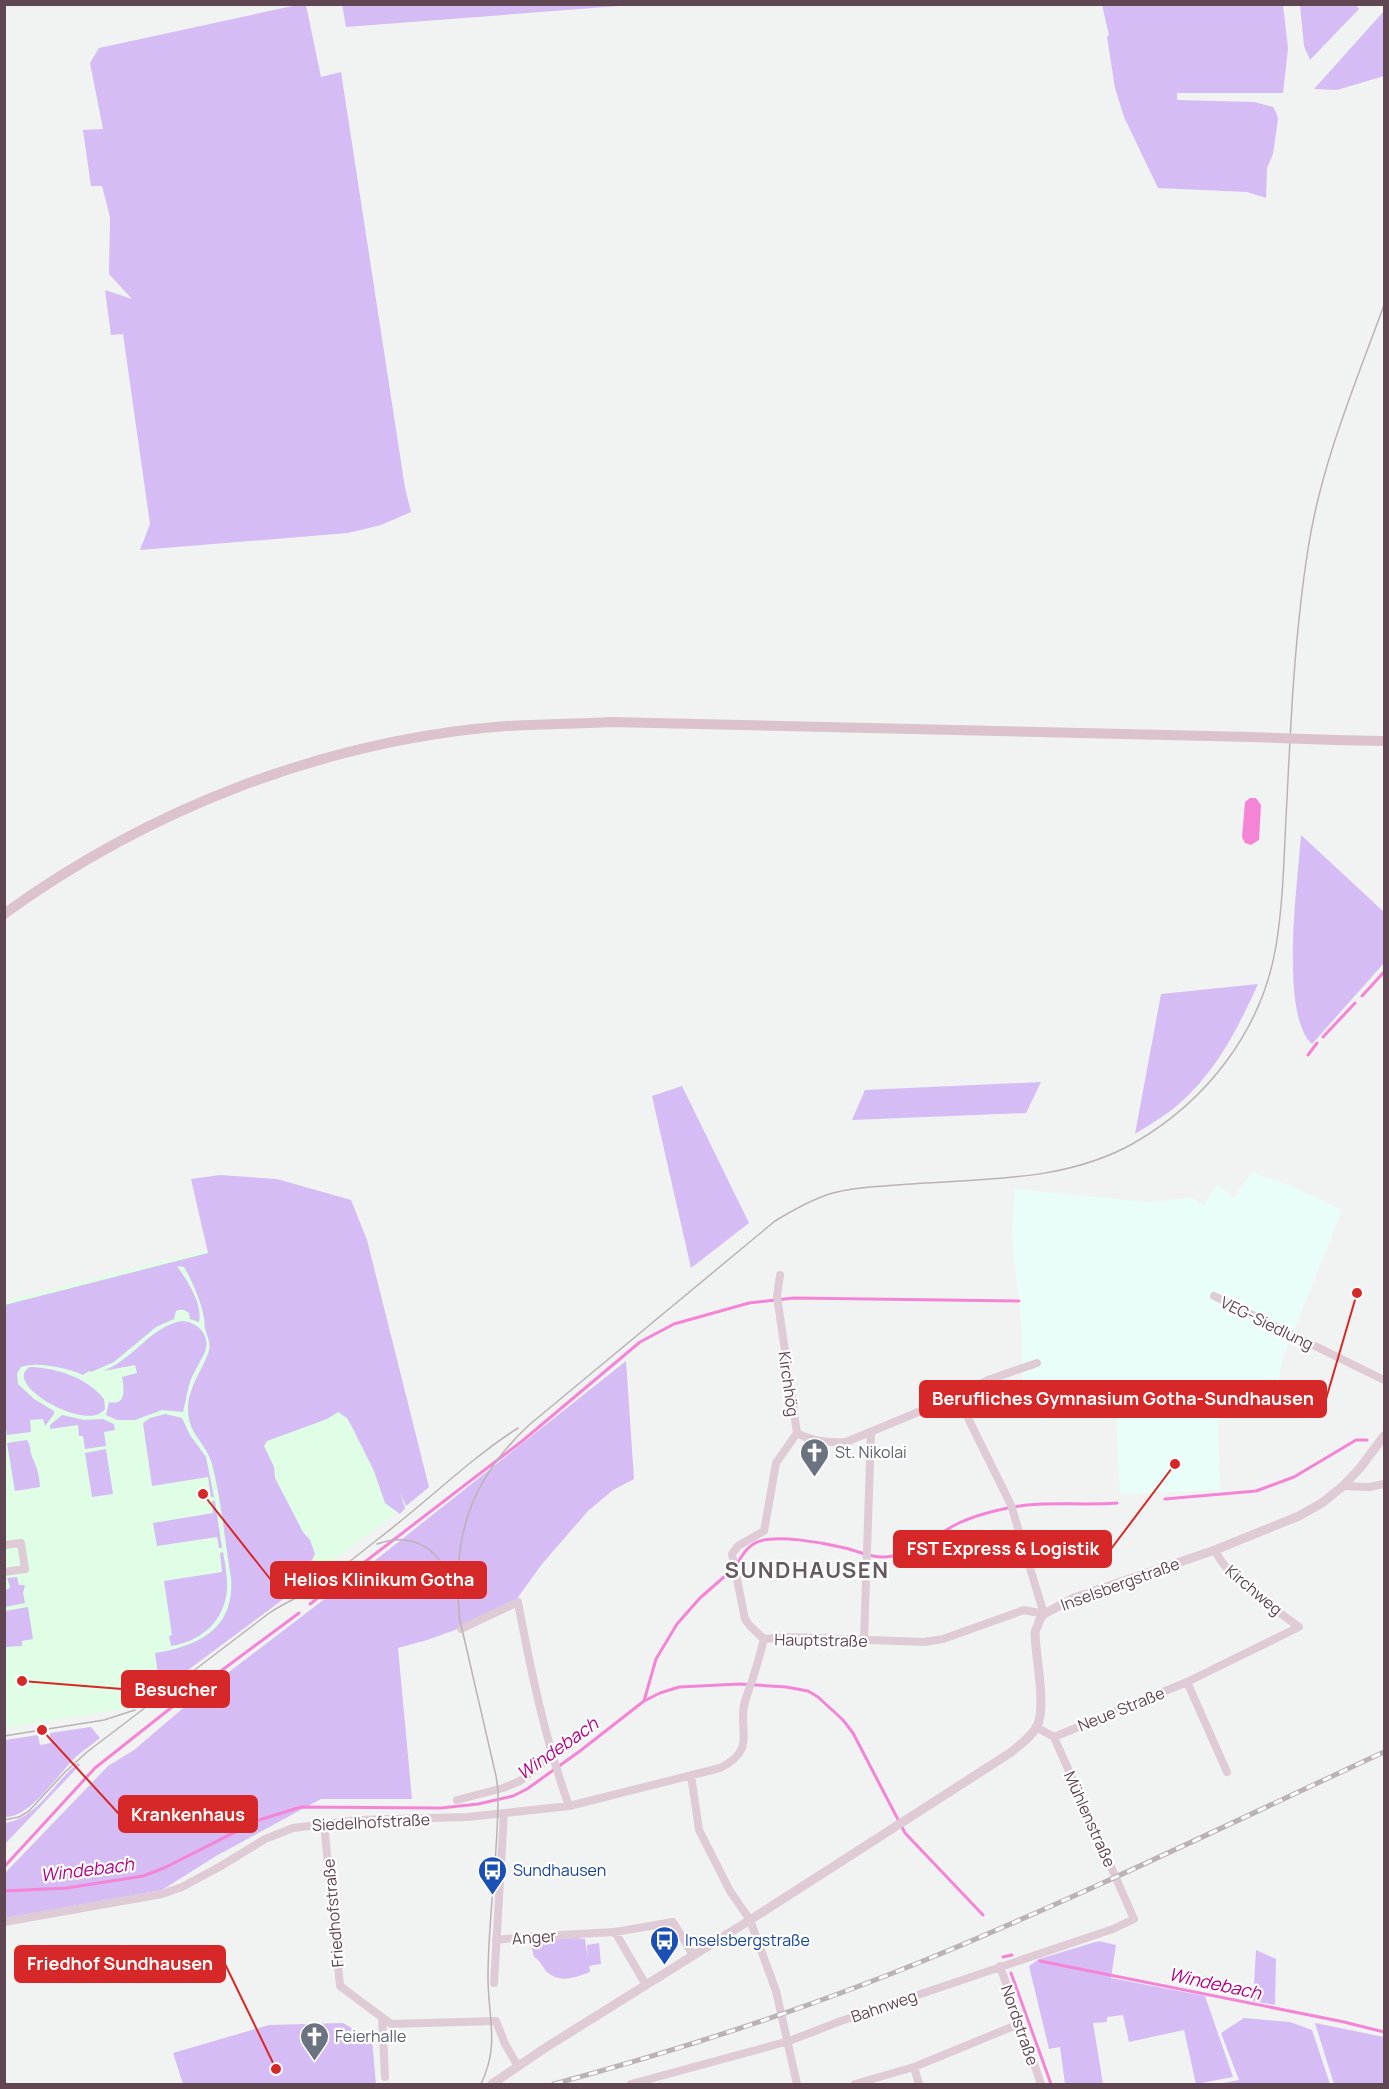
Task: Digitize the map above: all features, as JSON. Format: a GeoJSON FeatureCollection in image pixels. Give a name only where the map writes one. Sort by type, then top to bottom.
{"type":"FeatureCollection","features":[{"type":"Feature","properties":{"kind":"main road"},"geometry":{"type":"LineString","coordinates":[[4,914],[102,852],[161,820],[205,800],[315,761],[429,736],[505,726],[610,722],[1384,741]]}},
{"type":"Feature","properties":{"kind":"street","name":"Kirchhög"},"geometry":{"type":"LineString","coordinates":[[764,1639],[745,1619],[732,1554],[738,1546],[764,1531],[776,1463],[797,1433],[778,1307],[780,1275]]}},
{"type":"Feature","properties":{"kind":"street","name":"VEG-Siedlung"},"geometry":{"type":"LineString","coordinates":[[1214,1296],[1384,1380]]}},
{"type":"Feature","properties":{"kind":"street"},"geometry":{"type":"LineString","coordinates":[[797,1433],[807,1439],[827,1443],[846,1442],[957,1396],[988,1380],[1037,1363]]}},
{"type":"Feature","properties":{"kind":"street"},"geometry":{"type":"LineString","coordinates":[[957,1396],[1011,1507],[1044,1614]]}},
{"type":"Feature","properties":{"kind":"street"},"geometry":{"type":"LineString","coordinates":[[864,1640],[871,1432]]}},
{"type":"Feature","properties":{"kind":"street","name":"Inselsbergstraße"},"geometry":{"type":"LineString","coordinates":[[1036,1727],[1041,1711],[1035,1632],[1044,1614],[1074,1598],[1215,1550],[1299,1516],[1322,1503],[1343,1486],[1384,1436]]}},
{"type":"Feature","properties":{"kind":"street"},"geometry":{"type":"LineString","coordinates":[[1343,1486],[1369,1487],[1384,1484]]}},
{"type":"Feature","properties":{"kind":"street"},"geometry":{"type":"LineString","coordinates":[[4,1545],[21,1543],[25,1569],[4,1572]]}},
{"type":"Feature","properties":{"kind":"street","name":"Kirchweg"},"geometry":{"type":"LineString","coordinates":[[1215,1550],[1219,1560],[1252,1591],[1299,1627]]}},
{"type":"Feature","properties":{"kind":"street"},"geometry":{"type":"LineString","coordinates":[[461,1629],[518,1602],[537,1698],[554,1764],[569,1806]]}},
{"type":"Feature","properties":{"kind":"street","name":"Hauptstraße"},"geometry":{"type":"LineString","coordinates":[[691,1775],[720,1768],[733,1760],[743,1744],[744,1705],[764,1639],[782,1637],[924,1642],[943,1639],[1023,1610],[1044,1614]]}},
{"type":"Feature","properties":{"kind":"street","name":"Neue Straße"},"geometry":{"type":"LineString","coordinates":[[1054,1737],[1187,1682],[1299,1627]]}},
{"type":"Feature","properties":{"kind":"street"},"geometry":{"type":"LineString","coordinates":[[1187,1682],[1227,1772]]}},
{"type":"Feature","properties":{"kind":"street"},"geometry":{"type":"LineString","coordinates":[[492,2085],[518,2066],[1010,1753],[1026,1740],[1036,1727],[1054,1737]]}},
{"type":"Feature","properties":{"kind":"street","name":"Mühlenstraße"},"geometry":{"type":"LineString","coordinates":[[1054,1737],[1134,1919]]}},
{"type":"Feature","properties":{"kind":"street"},"geometry":{"type":"LineString","coordinates":[[457,1800],[503,1788],[554,1764]]}},
{"type":"Feature","properties":{"kind":"street"},"geometry":{"type":"LineString","coordinates":[[691,1775],[699,1830],[730,1891],[750,1920],[776,1991],[797,2085]]}},
{"type":"Feature","properties":{"kind":"street","name":"Siedelhofstraße"},"geometry":{"type":"LineString","coordinates":[[4,1922],[162,1894],[182,1887],[273,1835],[293,1828],[358,1820],[430,1819],[569,1806],[691,1775]]}},
{"type":"Feature","properties":{"kind":"street"},"geometry":{"type":"LineString","coordinates":[[496,1940],[504,1813]]}},
{"type":"Feature","properties":{"kind":"street","name":"Friedhofstraße"},"geometry":{"type":"LineString","coordinates":[[324,1824],[340,1986],[391,2024],[496,2021],[505,2044],[518,2066]]}},
{"type":"Feature","properties":{"kind":"street","name":"Bahnweg"},"geometry":{"type":"LineString","coordinates":[[631,2085],[789,2041],[1000,1966],[1113,1929],[1134,1919]]}},
{"type":"Feature","properties":{"kind":"street","name":"Anger"},"geometry":{"type":"LineString","coordinates":[[494,1983],[496,1940],[615,1932],[673,1922],[693,1955]]}},
{"type":"Feature","properties":{"kind":"street"},"geometry":{"type":"LineString","coordinates":[[615,1932],[646,1985]]}},
{"type":"Feature","properties":{"kind":"street","name":"Nordstraße"},"geometry":{"type":"LineString","coordinates":[[1000,1966],[1041,2085]]}},
{"type":"Feature","properties":{"kind":"street"},"geometry":{"type":"LineString","coordinates":[[382,2017],[385,2077]]}},
{"type":"Feature","properties":{"kind":"street"},"geometry":{"type":"LineString","coordinates":[[855,2085],[914,2067],[1019,2024]]}},
{"type":"Feature","properties":{"kind":"street"},"geometry":{"type":"LineString","coordinates":[[914,2067],[919,2085]]}},
{"type":"Feature","properties":{"kind":"shaded area"},"geometry":{"type":"Polygon","coordinates":[[[342,4],[632,4],[632,5],[346,27],[342,4]]]}},
{"type":"Feature","properties":{"kind":"shaded area"},"geometry":{"type":"Polygon","coordinates":[[[297,5],[306,5],[321,77],[341,72],[405,488],[411,512],[381,525],[348,533],[140,550],[150,524],[123,334],[111,335],[105,290],[132,299],[109,274],[110,217],[102,186],[91,186],[83,130],[103,129],[90,63],[99,48],[297,5]]]}},
{"type":"Feature","properties":{"kind":"shaded area"},"geometry":{"type":"Polygon","coordinates":[[[1102,5],[1283,5],[1288,48],[1283,93],[1177,93],[1177,100],[1254,102],[1273,107],[1278,119],[1273,154],[1267,168],[1266,198],[1247,192],[1158,188],[1124,117],[1115,88],[1107,37],[1109,35],[1102,5]]]}},
{"type":"Feature","properties":{"kind":"shaded area"},"geometry":{"type":"Polygon","coordinates":[[[1300,5],[1356,5],[1359,9],[1310,60],[1304,46],[1300,5]]]}},
{"type":"Feature","properties":{"kind":"shaded area"},"geometry":{"type":"Polygon","coordinates":[[[1384,11],[1384,76],[1337,90],[1314,89],[1384,11]]]}},
{"type":"Feature","properties":{"kind":"shaded area"},"geometry":{"type":"Polygon","coordinates":[[[1250,798],[1256,798],[1261,805],[1259,840],[1251,845],[1245,843],[1242,837],[1245,802],[1250,798]]]}},
{"type":"Feature","properties":{"kind":"shaded area"},"geometry":{"type":"Polygon","coordinates":[[[1301,835],[1384,912],[1384,963],[1312,1044],[1302,1028],[1296,1005],[1293,977],[1294,913],[1301,835]]]}},
{"type":"Feature","properties":{"kind":"shaded area"},"geometry":{"type":"Polygon","coordinates":[[[1258,984],[1243,1017],[1205,1077],[1175,1107],[1135,1134],[1161,994],[1258,984]]]}},
{"type":"Feature","properties":{"kind":"shaded area"},"geometry":{"type":"Polygon","coordinates":[[[1041,1082],[1026,1113],[852,1120],[865,1090],[1041,1082]]]}},
{"type":"Feature","properties":{"kind":"shaded area"},"geometry":{"type":"Polygon","coordinates":[[[682,1086],[749,1223],[691,1268],[652,1096],[682,1086]]]}},
{"type":"Feature","properties":{"kind":"shaded area"},"geometry":{"type":"Polygon","coordinates":[[[1252,1172],[1293,1187],[1342,1210],[1283,1358],[1275,1396],[1217,1398],[1220,1490],[1120,1494],[1115,1392],[1023,1404],[1022,1330],[1012,1237],[1015,1189],[1146,1202],[1191,1198],[1204,1205],[1217,1184],[1234,1198],[1252,1172]]]}},
{"type":"Feature","properties":{"kind":"shaded area"},"geometry":{"type":"Polygon","coordinates":[[[220,1175],[277,1179],[351,1200],[367,1240],[429,1487],[406,1506],[400,1492],[405,1508],[400,1514],[385,1503],[374,1471],[351,1425],[347,1418],[338,1412],[327,1419],[267,1441],[264,1446],[274,1467],[275,1478],[303,1532],[310,1540],[315,1554],[304,1576],[296,1582],[293,1592],[153,1696],[148,1676],[158,1674],[155,1653],[186,1646],[211,1632],[227,1610],[231,1596],[231,1578],[215,1477],[210,1458],[193,1431],[189,1419],[190,1393],[210,1347],[203,1312],[196,1292],[184,1267],[177,1266],[196,1300],[200,1315],[199,1322],[190,1319],[186,1311],[176,1311],[174,1319],[156,1327],[114,1362],[91,1372],[83,1375],[44,1365],[21,1367],[17,1374],[18,1384],[34,1399],[54,1411],[54,1414],[45,1426],[43,1419],[30,1420],[31,1432],[7,1435],[4,1417],[5,1305],[208,1253],[191,1179],[220,1175]]]}},
{"type":"Feature","properties":{"kind":"shaded area"},"geometry":{"type":"Polygon","coordinates":[[[208,1250],[225,1261],[208,1270],[207,1310],[219,1313],[284,1289],[323,1280],[340,1282],[358,1297],[398,1482],[406,1506],[150,1695],[121,1709],[5,1728],[5,1301],[208,1250]]]}},
{"type":"Feature","properties":{"kind":"shaded area"},"geometry":{"type":"Polygon","coordinates":[[[182,1321],[199,1327],[206,1342],[204,1354],[188,1387],[183,1412],[162,1410],[135,1420],[117,1420],[106,1415],[109,1402],[115,1403],[122,1399],[124,1391],[122,1377],[137,1373],[135,1365],[104,1371],[129,1355],[156,1332],[182,1321]]]}},
{"type":"Feature","properties":{"kind":"shaded area"},"geometry":{"type":"Polygon","coordinates":[[[626,1361],[634,1479],[613,1490],[588,1511],[542,1564],[516,1600],[455,1630],[398,1648],[412,1799],[321,1799],[216,1856],[162,1890],[5,1918],[5,1873],[108,1766],[134,1750],[195,1698],[382,1555],[626,1361]]]}},
{"type":"Feature","properties":{"kind":"shaded area"},"geometry":{"type":"Polygon","coordinates":[[[30,1367],[50,1369],[80,1379],[104,1399],[105,1409],[95,1415],[81,1415],[65,1411],[50,1403],[36,1394],[27,1384],[24,1374],[30,1367]]]}},
{"type":"Feature","properties":{"kind":"shaded area"},"geometry":{"type":"Polygon","coordinates":[[[165,1414],[182,1418],[190,1435],[206,1457],[214,1497],[211,1497],[208,1477],[152,1486],[143,1423],[150,1418],[165,1414]]]}},
{"type":"Feature","properties":{"kind":"shaded area"},"geometry":{"type":"Polygon","coordinates":[[[62,1415],[84,1420],[103,1419],[114,1424],[115,1430],[104,1432],[106,1446],[85,1449],[83,1436],[79,1436],[78,1425],[50,1429],[50,1425],[62,1415]]]}},
{"type":"Feature","properties":{"kind":"shaded area"},"geometry":{"type":"Polygon","coordinates":[[[27,1440],[39,1476],[40,1487],[15,1491],[7,1443],[27,1440]]]}},
{"type":"Feature","properties":{"kind":"shaded area"},"geometry":{"type":"Polygon","coordinates":[[[106,1449],[113,1494],[92,1497],[85,1453],[106,1449]]]}},
{"type":"Feature","properties":{"kind":"shaded area"},"geometry":{"type":"Polygon","coordinates":[[[212,1501],[215,1501],[222,1548],[219,1548],[217,1537],[157,1546],[153,1523],[213,1513],[212,1501]]]}},
{"type":"Feature","properties":{"kind":"shaded area"},"geometry":{"type":"Polygon","coordinates":[[[223,1552],[227,1585],[221,1612],[201,1635],[171,1646],[169,1636],[172,1635],[164,1581],[222,1572],[220,1553],[223,1552]]]}},
{"type":"Feature","properties":{"kind":"shaded area"},"geometry":{"type":"Polygon","coordinates":[[[17,1577],[19,1585],[25,1585],[23,1593],[25,1603],[5,1607],[5,1590],[10,1586],[7,1578],[17,1577]]]}},
{"type":"Feature","properties":{"kind":"shaded area"},"geometry":{"type":"Polygon","coordinates":[[[28,1607],[33,1639],[22,1641],[22,1646],[5,1647],[5,1611],[28,1607]]]}},
{"type":"Feature","properties":{"kind":"shaded area"},"geometry":{"type":"Polygon","coordinates":[[[91,1727],[100,1738],[78,1755],[35,1802],[15,1815],[5,1817],[5,1740],[38,1735],[40,1745],[51,1743],[50,1733],[91,1727]]]}},
{"type":"Feature","properties":{"kind":"shaded area"},"geometry":{"type":"Polygon","coordinates":[[[78,1763],[80,1765],[5,1844],[5,1823],[17,1820],[36,1807],[78,1763]]]}},
{"type":"Feature","properties":{"kind":"shaded area"},"geometry":{"type":"Polygon","coordinates":[[[585,1939],[588,1959],[587,1945],[599,1943],[601,1964],[589,1966],[590,1972],[563,1979],[558,1978],[547,1972],[534,1957],[530,1941],[585,1939]]]}},
{"type":"Feature","properties":{"kind":"shaded area"},"geometry":{"type":"Polygon","coordinates":[[[1099,1941],[1116,1945],[1111,1978],[1205,1996],[1233,2077],[1196,2084],[1184,2030],[1129,2042],[1123,2015],[1107,2017],[1107,2022],[1093,2023],[1103,2084],[1065,2084],[1060,2047],[1049,2049],[1029,1966],[1039,1959],[1099,1941]]]}},
{"type":"Feature","properties":{"kind":"shaded area"},"geometry":{"type":"Polygon","coordinates":[[[1256,1950],[1276,1959],[1275,2005],[1253,2001],[1256,1950]]]}},
{"type":"Feature","properties":{"kind":"shaded area"},"geometry":{"type":"Polygon","coordinates":[[[1244,2018],[1290,2022],[1312,2030],[1330,2084],[1218,2084],[1239,2080],[1221,2033],[1244,2018]]]}},
{"type":"Feature","properties":{"kind":"shaded area"},"geometry":{"type":"Polygon","coordinates":[[[343,2023],[372,2040],[376,2084],[183,2084],[173,2053],[269,2025],[343,2023]]]}},
{"type":"Feature","properties":{"kind":"shaded area"},"geometry":{"type":"Polygon","coordinates":[[[1315,2023],[1384,2037],[1384,2084],[1334,2084],[1315,2023]]]}},
{"type":"Feature","properties":{"kind":"waterway"},"geometry":{"type":"LineString","coordinates":[[1362,996],[1384,972]]}},
{"type":"Feature","properties":{"kind":"waterway"},"geometry":{"type":"LineString","coordinates":[[1323,1037],[1355,1003]]}},
{"type":"Feature","properties":{"kind":"waterway"},"geometry":{"type":"LineString","coordinates":[[1308,1055],[1317,1043]]}},
{"type":"Feature","properties":{"kind":"waterway"},"geometry":{"type":"LineString","coordinates":[[310,1604],[521,1442],[640,1342],[674,1324],[749,1303],[794,1298],[1019,1301]]}},
{"type":"Feature","properties":{"kind":"waterway"},"geometry":{"type":"LineString","coordinates":[[1165,1499],[1256,1491],[1294,1477],[1356,1440],[1367,1440]]}},
{"type":"Feature","properties":{"kind":"waterway"},"geometry":{"type":"LineString","coordinates":[[737,1564],[749,1547],[763,1540],[786,1539],[812,1542],[880,1557],[895,1556],[915,1549],[959,1523],[998,1510],[1045,1504],[1117,1503]]}},
{"type":"Feature","properties":{"kind":"waterway"},"geometry":{"type":"LineString","coordinates":[[644,1701],[656,1659],[677,1624],[700,1598],[733,1569]]}},
{"type":"Feature","properties":{"kind":"waterway"},"geometry":{"type":"LineString","coordinates":[[4,1867],[95,1768],[167,1711],[299,1613]]}},
{"type":"Feature","properties":{"kind":"waterway","name":"Windebach"},"geometry":{"type":"LineString","coordinates":[[4,1891],[67,1888],[143,1876],[164,1868],[259,1820],[301,1807],[441,1808],[478,1804],[513,1796],[527,1789],[580,1751],[644,1701],[660,1693],[679,1687],[740,1684],[808,1691],[843,1720],[853,1733],[905,1833],[983,1915]]}},
{"type":"Feature","properties":{"kind":"waterway","name":"Windebach"},"geometry":{"type":"LineString","coordinates":[[1003,1957],[1012,1955]]}},
{"type":"Feature","properties":{"kind":"waterway","name":"Windebach"},"geometry":{"type":"LineString","coordinates":[[1040,1961],[1384,2032]]}},
{"type":"Feature","properties":{"kind":"waterway"},"geometry":{"type":"LineString","coordinates":[[1011,1973],[1051,2084]]}},
{"type":"Feature","properties":{"kind":"tram line"},"geometry":{"type":"LineString","coordinates":[[460,1622],[458,1565],[462,1539],[468,1514],[491,1468],[529,1425],[775,1221],[825,1195],[857,1188],[1018,1177],[1078,1166],[1134,1143],[1160,1126],[1185,1106],[1227,1060],[1258,1006],[1269,977],[1279,928],[1297,643],[1314,517],[1340,425],[1384,305]]}},
{"type":"Feature","properties":{"kind":"tram line"},"geometry":{"type":"LineString","coordinates":[[4,1820],[19,1817],[29,1811],[87,1752],[268,1614],[310,1590],[340,1569],[482,1454],[518,1428]]}},
{"type":"Feature","properties":{"kind":"tram line"},"geometry":{"type":"LineString","coordinates":[[377,1544],[391,1540],[404,1540],[426,1547],[442,1564],[453,1589]]}},
{"type":"Feature","properties":{"kind":"tram line"},"geometry":{"type":"LineString","coordinates":[[459,1616],[498,1790],[497,1837],[488,1954],[492,2044],[487,2070],[481,2084]]}},
{"type":"Feature","properties":{"kind":"tram line"},"geometry":{"type":"LineString","coordinates":[[4,1736],[104,1720],[135,1710]]}},
{"type":"Feature","properties":{"kind":"railway"},"geometry":{"type":"LineString","coordinates":[[554,2084],[740,2028],[923,1961],[1097,1885],[1384,1752]]}},
{"type":"Feature","properties":{"kind":"place","name":"Berufliches Gymnasium Gotha-Sundhausen"},"geometry":{"type":"Point","coordinates":[1357,1293]}},
{"type":"Feature","properties":{"kind":"place","name":"FST Express & Logistik"},"geometry":{"type":"Point","coordinates":[1175,1464]}},
{"type":"Feature","properties":{"kind":"place","name":"St. Nikolai"},"geometry":{"type":"Point","coordinates":[814,1478]}},
{"type":"Feature","properties":{"kind":"place","name":"Helios Klinikum Gotha"},"geometry":{"type":"Point","coordinates":[203,1494]}},
{"type":"Feature","properties":{"kind":"place","name":"Besucher"},"geometry":{"type":"Point","coordinates":[22,1681]}},
{"type":"Feature","properties":{"kind":"place","name":"Krankenhaus"},"geometry":{"type":"Point","coordinates":[42,1730]}},
{"type":"Feature","properties":{"kind":"place","name":"Sundhausen"},"geometry":{"type":"Point","coordinates":[492,1896]}},
{"type":"Feature","properties":{"kind":"place","name":"Inselsbergstraße"},"geometry":{"type":"Point","coordinates":[664,1966]}},
{"type":"Feature","properties":{"kind":"place","name":"Feierhalle"},"geometry":{"type":"Point","coordinates":[314,2062]}},
{"type":"Feature","properties":{"kind":"place","name":"Friedhof Sundhausen"},"geometry":{"type":"Point","coordinates":[276,2069]}},
{"type":"Feature","properties":{"kind":"district","name":"SUNDHAUSEN"},"geometry":{"type":"Point","coordinates":[807,1570]}}]}
